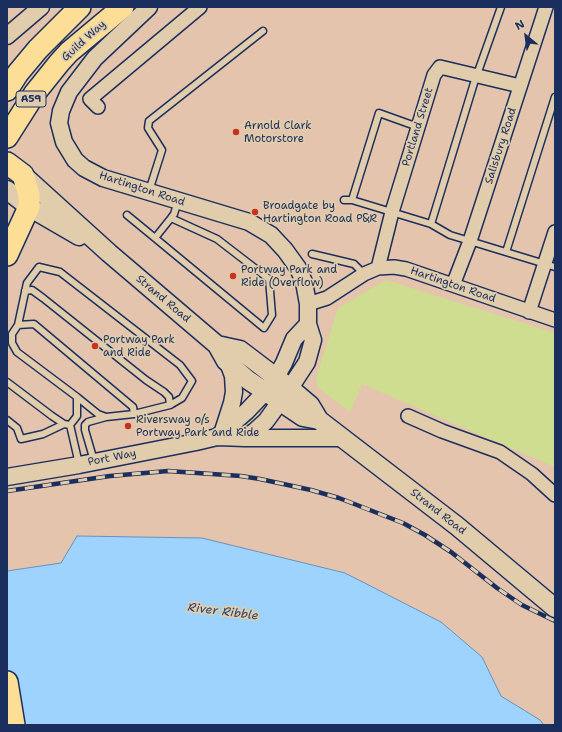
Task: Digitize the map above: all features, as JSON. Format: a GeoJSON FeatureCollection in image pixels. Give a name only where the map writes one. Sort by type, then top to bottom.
{"type":"FeatureCollection","features":[{"type":"Feature","properties":{"kind":"highway","name":"A59"},"geometry":{"type":"LineString","coordinates":[[7,90],[18,73],[38,49],[80,7]]}},
{"type":"Feature","properties":{"kind":"highway","name":"Guild Way"},"geometry":{"type":"LineString","coordinates":[[7,137],[35,93],[59,63],[69,52],[123,7]]}},
{"type":"Feature","properties":{"kind":"highway"},"geometry":{"type":"LineString","coordinates":[[7,255],[29,207],[30,195],[15,169]]}},
{"type":"Feature","properties":{"kind":"highway"},"geometry":{"type":"LineString","coordinates":[[7,682],[14,725]]}},
{"type":"Feature","properties":{"kind":"main road","name":"Strand Road"},"geometry":{"type":"LineString","coordinates":[[15,169],[109,253],[217,345],[229,365],[265,392],[285,395],[310,405],[319,420],[456,526],[555,608]]}},
{"type":"Feature","properties":{"kind":"main road","name":"Strand Road"},"geometry":{"type":"LineString","coordinates":[[7,190],[29,207],[109,253]]}},
{"type":"Feature","properties":{"kind":"main road","name":"Strand Road"},"geometry":{"type":"LineString","coordinates":[[217,345],[240,350],[276,378],[285,395]]}},
{"type":"Feature","properties":{"kind":"street"},"geometry":{"type":"LineString","coordinates":[[7,36],[41,7]]}},
{"type":"Feature","properties":{"kind":"street","name":"Hartington Road"},"geometry":{"type":"LineString","coordinates":[[149,7],[95,58],[69,92],[61,111],[59,124],[64,142],[75,160],[84,168],[103,178],[249,222],[272,235],[298,268],[304,282],[308,304],[308,324],[313,340],[307,362],[285,395]]}},
{"type":"Feature","properties":{"kind":"street"},"geometry":{"type":"LineString","coordinates":[[88,102],[200,7]]}},
{"type":"Feature","properties":{"kind":"street","name":"Salisbury Road"},"geometry":{"type":"LineString","coordinates":[[453,285],[470,241],[546,7]]}},
{"type":"Feature","properties":{"kind":"street","name":"Portland Street"},"geometry":{"type":"LineString","coordinates":[[378,268],[392,212],[434,75],[440,67],[520,86]]}},
{"type":"Feature","properties":{"kind":"street"},"geometry":{"type":"LineString","coordinates":[[529,312],[550,265],[555,232]]}},
{"type":"Feature","properties":{"kind":"street","name":"Hartington Road"},"geometry":{"type":"LineString","coordinates":[[308,304],[327,298],[364,274],[378,268],[394,267],[406,269],[555,320]]}},
{"type":"Feature","properties":{"kind":"street"},"geometry":{"type":"LineString","coordinates":[[276,378],[294,339],[308,324]]}},
{"type":"Feature","properties":{"kind":"street"},"geometry":{"type":"LineString","coordinates":[[220,435],[232,403],[234,392],[233,376],[229,365]]}},
{"type":"Feature","properties":{"kind":"street","name":"Port Way"},"geometry":{"type":"LineString","coordinates":[[220,435],[247,411],[276,378]]}},
{"type":"Feature","properties":{"kind":"street"},"geometry":{"type":"LineString","coordinates":[[245,438],[266,421],[285,395]]}},
{"type":"Feature","properties":{"kind":"street"},"geometry":{"type":"LineString","coordinates":[[408,416],[442,431],[500,452],[532,474],[555,495]]}},
{"type":"Feature","properties":{"kind":"street","name":"Port Way"},"geometry":{"type":"LineString","coordinates":[[7,477],[196,442],[220,435],[245,438],[341,438]]}},
{"type":"Feature","properties":{"kind":"lane"},"geometry":{"type":"LineString","coordinates":[[431,224],[477,75],[501,7]]}},
{"type":"Feature","properties":{"kind":"lane"},"geometry":{"type":"LineString","coordinates":[[149,192],[162,150],[148,128],[149,121],[262,31]]}},
{"type":"Feature","properties":{"kind":"lane"},"geometry":{"type":"LineString","coordinates":[[506,252],[555,97]]}},
{"type":"Feature","properties":{"kind":"lane"},"geometry":{"type":"LineString","coordinates":[[352,200],[379,114],[418,127]]}},
{"type":"Feature","properties":{"kind":"lane"},"geometry":{"type":"LineString","coordinates":[[155,238],[176,210],[178,200]]}},
{"type":"Feature","properties":{"kind":"lane"},"geometry":{"type":"LineString","coordinates":[[344,200],[352,200],[431,224],[450,235],[550,265]]}},
{"type":"Feature","properties":{"kind":"lane"},"geometry":{"type":"LineString","coordinates":[[127,215],[264,328],[272,315],[269,279],[217,239],[170,218]]}},
{"type":"Feature","properties":{"kind":"lane"},"geometry":{"type":"LineString","coordinates":[[312,254],[354,264],[364,274]]}},
{"type":"Feature","properties":{"kind":"lane"},"geometry":{"type":"LineString","coordinates":[[86,463],[85,425],[88,422],[106,417],[134,414],[170,405],[182,398],[192,382],[180,365],[60,272],[39,267],[27,283],[18,325],[12,334],[12,343],[17,352],[98,414],[106,417]]}},
{"type":"Feature","properties":{"kind":"lane"},"geometry":{"type":"LineString","coordinates":[[25,291],[32,290],[146,380],[164,392],[169,397],[170,405]]}},
{"type":"Feature","properties":{"kind":"lane"},"geometry":{"type":"LineString","coordinates":[[18,325],[34,324],[133,407],[134,414]]}},
{"type":"Feature","properties":{"kind":"lane"},"geometry":{"type":"LineString","coordinates":[[7,382],[67,424],[86,463]]}},
{"type":"Feature","properties":{"kind":"lane"},"geometry":{"type":"LineString","coordinates":[[7,420],[17,428],[21,439],[43,434],[67,424],[77,416],[77,397]]}},
{"type":"Feature","properties":{"kind":"green space"},"geometry":{"type":"Polygon","coordinates":[[[386,280],[555,333],[555,467],[362,384],[350,412],[318,388],[316,378],[338,308],[386,280]]]}},
{"type":"Feature","properties":{"kind":"water","name":"River Ribble"},"geometry":{"type":"Polygon","coordinates":[[[77,536],[202,538],[345,573],[441,622],[482,657],[501,696],[540,720],[544,725],[7,725],[7,571],[61,563],[77,536]]]}},
{"type":"Feature","properties":{"kind":"railway"},"geometry":{"type":"LineString","coordinates":[[7,491],[110,476],[168,471],[241,476],[311,490],[339,498],[403,523],[451,552],[497,588],[522,605],[555,621]]}},
{"type":"Feature","properties":{"kind":"place","name":"Arnold Clark Motorstore"},"geometry":{"type":"Point","coordinates":[236,132]}},
{"type":"Feature","properties":{"kind":"place","name":"Broadgate by Hartington Road P&R"},"geometry":{"type":"Point","coordinates":[255,212]}},
{"type":"Feature","properties":{"kind":"place","name":"Portway Park and Ride (Overflow)"},"geometry":{"type":"Point","coordinates":[233,276]}},
{"type":"Feature","properties":{"kind":"place","name":"Portway Park and Ride"},"geometry":{"type":"Point","coordinates":[95,346]}},
{"type":"Feature","properties":{"kind":"place","name":"Riversway o/s Portway Park and Ride"},"geometry":{"type":"Point","coordinates":[128,426]}}]}
